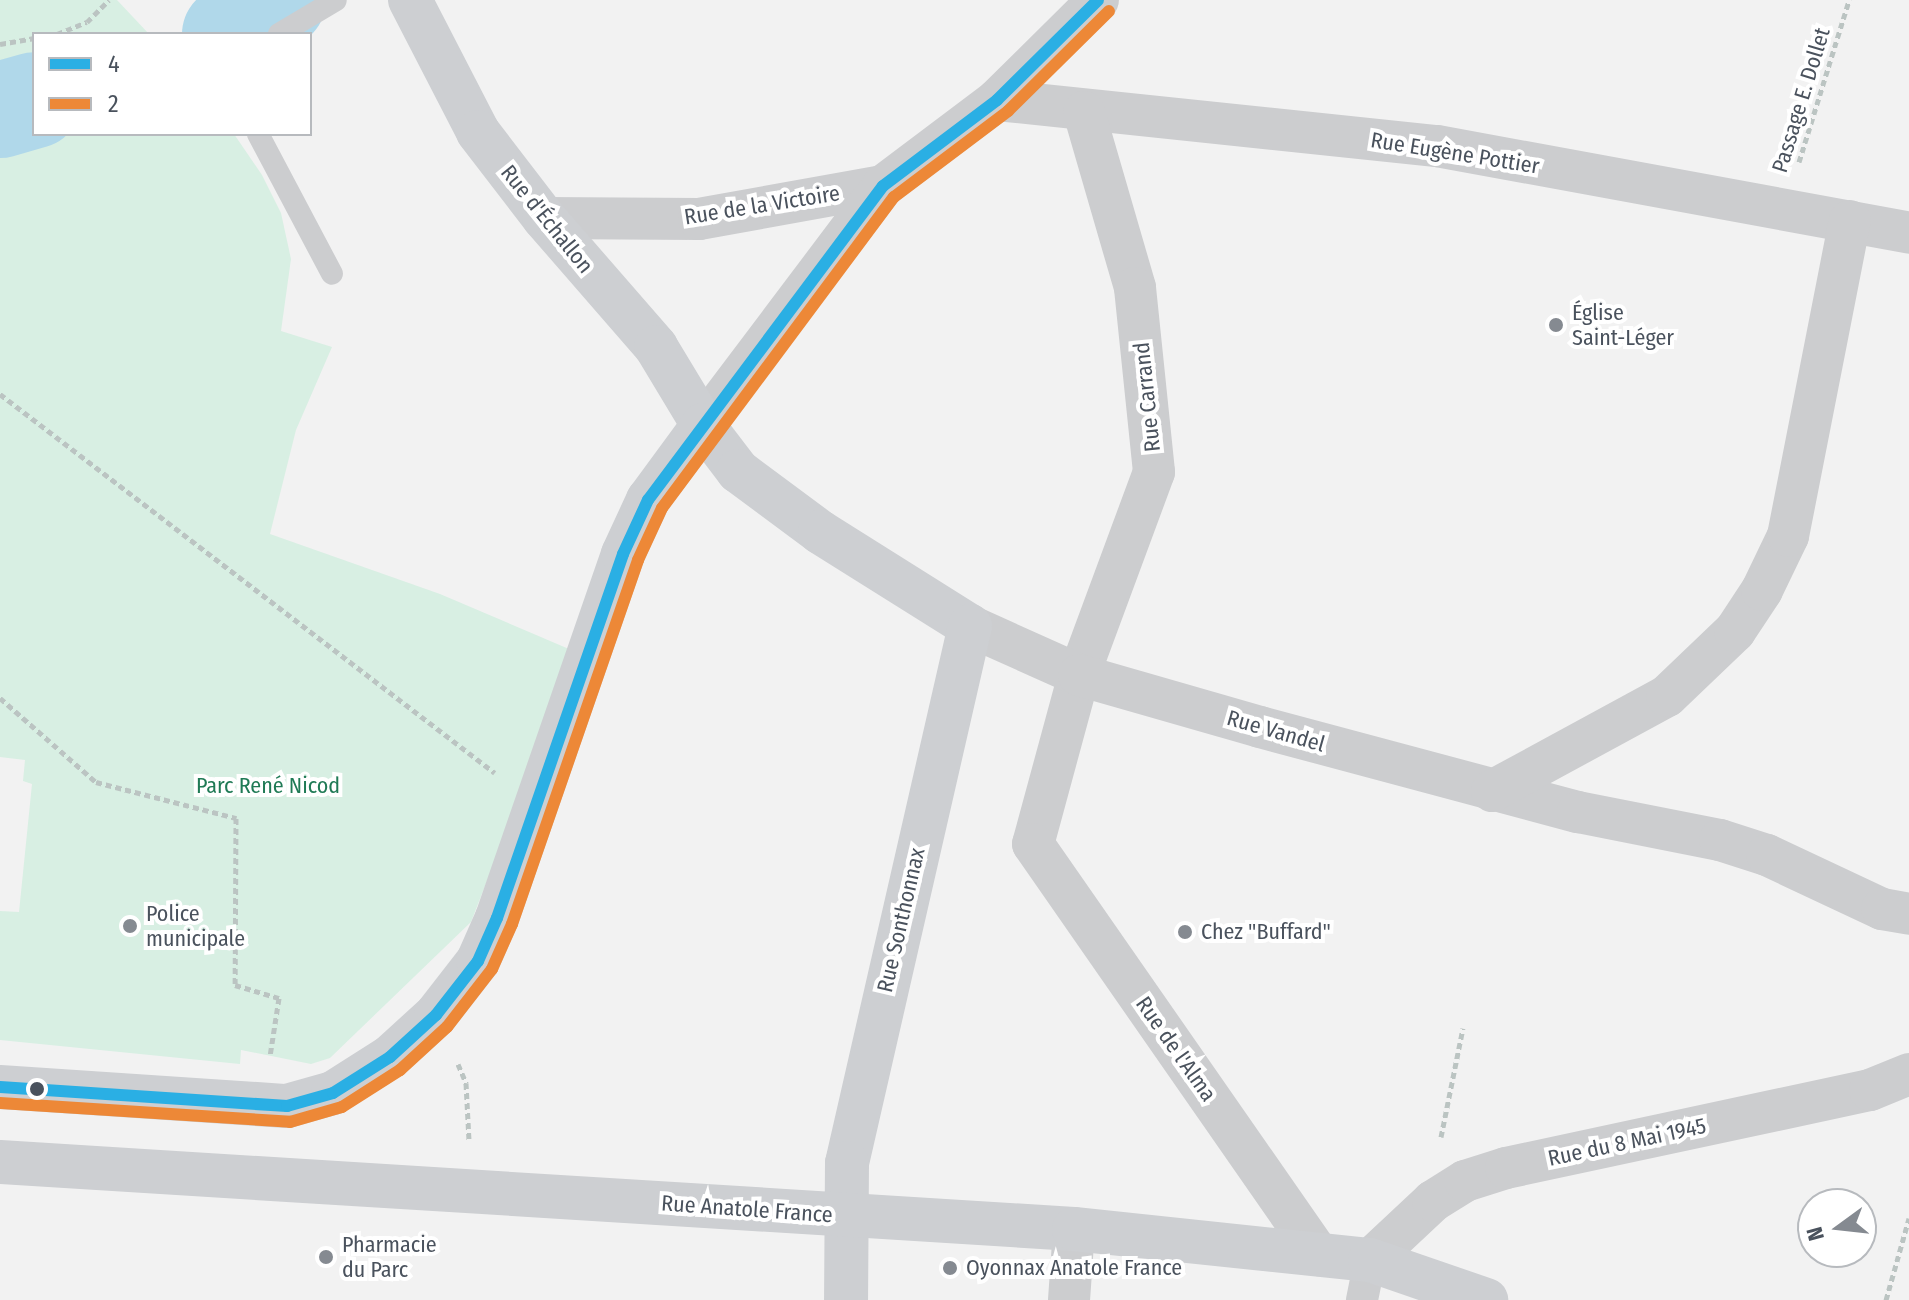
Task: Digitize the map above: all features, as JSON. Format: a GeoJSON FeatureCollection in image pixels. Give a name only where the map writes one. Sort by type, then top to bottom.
{"type":"FeatureCollection","features":[{"type":"Feature","properties":{"kind":"main road","name":"Rue d'Échallon"},"geometry":{"type":"LineString","coordinates":[[410,0],[478,132],[544,218],[656,347],[703,425]]}},
{"type":"Feature","properties":{"kind":"main road","name":"Rue Vandel"},"geometry":{"type":"LineString","coordinates":[[703,425],[738,471],[820,532],[970,626]]}},
{"type":"Feature","properties":{"kind":"main road"},"geometry":{"type":"LineString","coordinates":[[0,1087],[287,1106],[333,1093],[390,1057],[436,1015],[478,961],[537,805],[623,554],[648,500],[703,425]]}},
{"type":"Feature","properties":{"kind":"main road","name":"Rue Sonthonnax"},"geometry":{"type":"LineString","coordinates":[[846,1300],[847,1163],[970,626]]}},
{"type":"Feature","properties":{"kind":"main road","name":"Rue Anatole France"},"geometry":{"type":"LineString","coordinates":[[0,1162],[1074,1229],[1319,1255],[1366,1280],[1486,1300]]}},
{"type":"Feature","properties":{"kind":"street","name":"Rue de la Victoire"},"geometry":{"type":"LineString","coordinates":[[703,425],[883,186],[997,100],[1098,0]]}},
{"type":"Feature","properties":{"kind":"street","name":"Rue Eugène Pottier"},"geometry":{"type":"LineString","coordinates":[[997,100],[1084,112],[1437,146],[1909,233]]}},
{"type":"Feature","properties":{"kind":"street","name":"Rue Carrand"},"geometry":{"type":"LineString","coordinates":[[1033,844],[1079,675],[1154,472],[1135,288],[1084,112]]}},
{"type":"Feature","properties":{"kind":"street","name":"Rue de la Victoire"},"geometry":{"type":"LineString","coordinates":[[544,218],[699,219],[883,186]]}},
{"type":"Feature","properties":{"kind":"street"},"geometry":{"type":"LineString","coordinates":[[1492,791],[1667,696],[1735,631],[1762,590],[1788,536],[1850,221]]}},
{"type":"Feature","properties":{"kind":"street","name":"Rue Vandel"},"geometry":{"type":"LineString","coordinates":[[970,626],[1079,675],[1492,791],[1720,840],[1767,855],[1882,909],[1909,914]]}},
{"type":"Feature","properties":{"kind":"street","name":"Rue de l'Alma"},"geometry":{"type":"LineString","coordinates":[[1033,844],[1319,1255]]}},
{"type":"Feature","properties":{"kind":"street","name":"Rue du 8 Mai 1945"},"geometry":{"type":"LineString","coordinates":[[1366,1280],[1433,1201],[1465,1181],[1506,1168],[1870,1090],[1909,1074]]}},
{"type":"Feature","properties":{"kind":"street"},"geometry":{"type":"LineString","coordinates":[[1069,1300],[1074,1229]]}},
{"type":"Feature","properties":{"kind":"lane"},"geometry":{"type":"LineString","coordinates":[[282,32],[336,0]]}},
{"type":"Feature","properties":{"kind":"lane"},"geometry":{"type":"LineString","coordinates":[[259,136],[332,274]]}},
{"type":"Feature","properties":{"kind":"path"},"geometry":{"type":"LineString","coordinates":[[62,32],[87,22],[109,0]]}},
{"type":"Feature","properties":{"kind":"path","name":"Passage E. Dollet"},"geometry":{"type":"LineString","coordinates":[[1785,209],[1849,0]]}},
{"type":"Feature","properties":{"kind":"path"},"geometry":{"type":"LineString","coordinates":[[0,44],[32,38]]}},
{"type":"Feature","properties":{"kind":"path"},"geometry":{"type":"LineString","coordinates":[[0,394],[537,805]]}},
{"type":"Feature","properties":{"kind":"path"},"geometry":{"type":"LineString","coordinates":[[0,698],[96,782],[236,818],[235,985],[279,998]]}},
{"type":"Feature","properties":{"kind":"path"},"geometry":{"type":"LineString","coordinates":[[436,1015],[466,1083],[471,1189]]}},
{"type":"Feature","properties":{"kind":"path"},"geometry":{"type":"LineString","coordinates":[[1440,1146],[1463,1028]]}},
{"type":"Feature","properties":{"kind":"path"},"geometry":{"type":"LineString","coordinates":[[1886,1300],[1909,1218]]}},
{"type":"Feature","properties":{"kind":"green space","name":"Parc René Nicod"},"geometry":{"type":"Polygon","coordinates":[[[0,0],[117,0],[147,32],[32,32],[32,136],[235,136],[262,175],[281,213],[291,259],[281,331],[332,347],[296,430],[270,534],[440,594],[576,652],[471,922],[330,1058],[311,1064],[241,1050],[240,1064],[0,1040],[0,911],[19,912],[32,784],[23,781],[25,760],[0,757],[0,0]]]}},
{"type":"Feature","properties":{"kind":"waterway"},"geometry":{"type":"LineString","coordinates":[[233,32],[278,0]]}},
{"type":"Feature","properties":{"kind":"waterway"},"geometry":{"type":"LineString","coordinates":[[0,110],[32,101]]}},
{"type":"Feature","properties":{"kind":"transit line","name":"4"},"geometry":{"type":"LineString","coordinates":[[0,1087],[287,1106],[333,1093],[390,1057],[436,1015],[478,961],[497,918],[623,554],[648,500],[883,186],[997,100],[1098,0]]}},
{"type":"Feature","properties":{"kind":"transit line","name":"2"},"geometry":{"type":"LineString","coordinates":[[0,1103],[290,1122],[342,1107],[400,1070],[447,1027],[492,969],[512,924],[638,560],[662,508],[894,197],[1008,111],[1109,11]]}},
{"type":"Feature","properties":{"kind":"place","name":"Église Saint-Léger"},"geometry":{"type":"Point","coordinates":[1556,325]}},
{"type":"Feature","properties":{"kind":"place","name":"Police municipale"},"geometry":{"type":"Point","coordinates":[130,926]}},
{"type":"Feature","properties":{"kind":"place","name":"Chez \"Buffard\""},"geometry":{"type":"Point","coordinates":[1185,932]}},
{"type":"Feature","properties":{"kind":"place","name":"Pharmacie du Parc"},"geometry":{"type":"Point","coordinates":[326,1257]}},
{"type":"Feature","properties":{"kind":"place","name":"Oyonnax Anatole France"},"geometry":{"type":"Point","coordinates":[950,1268]}}]}
